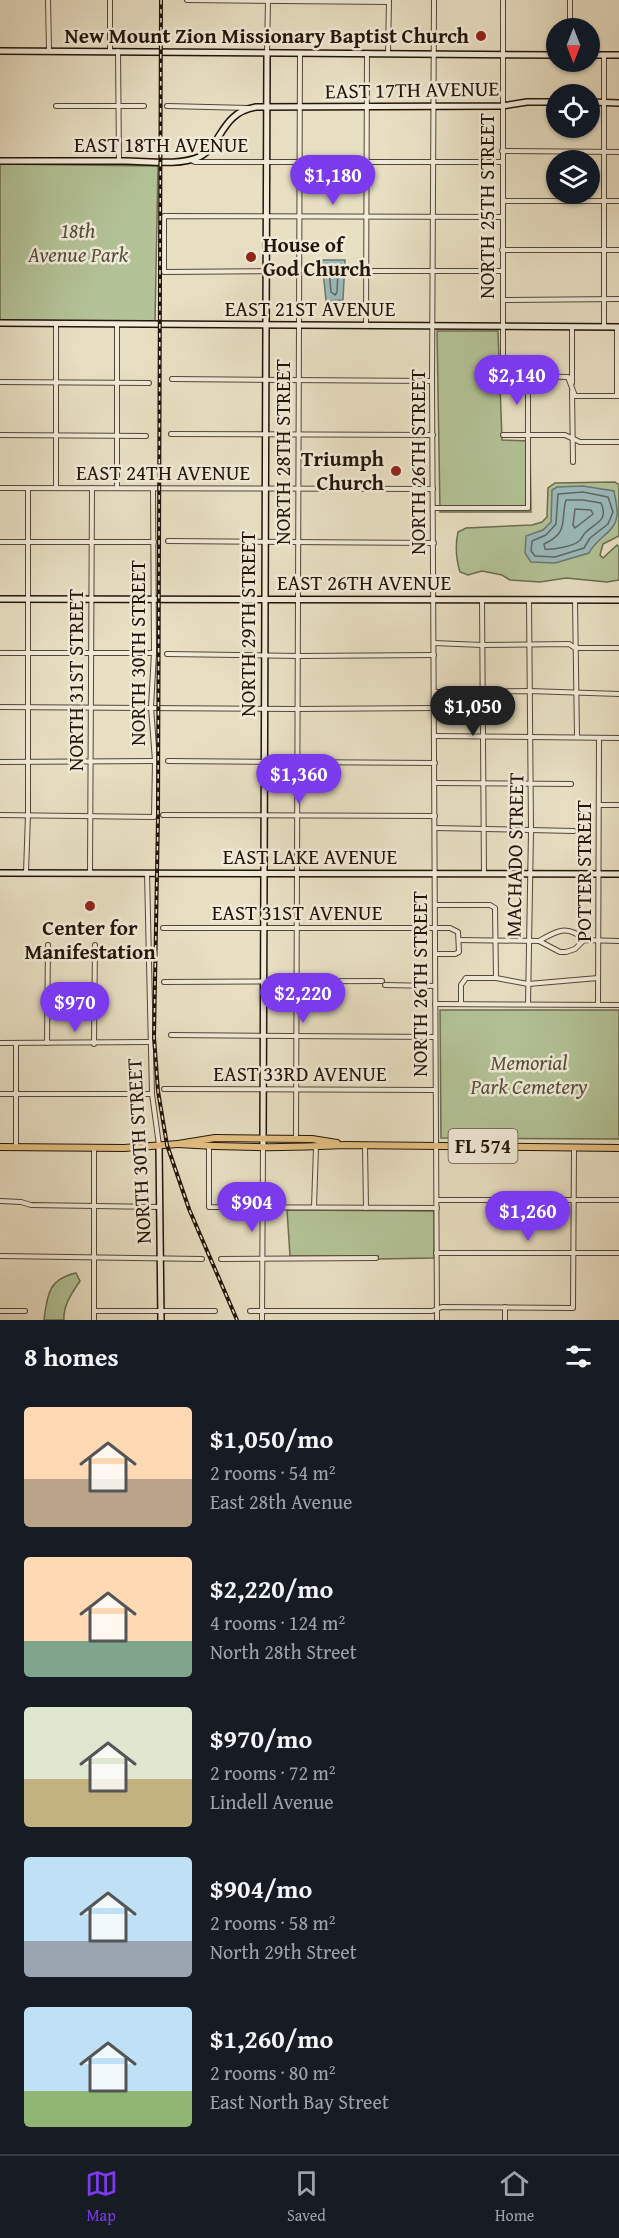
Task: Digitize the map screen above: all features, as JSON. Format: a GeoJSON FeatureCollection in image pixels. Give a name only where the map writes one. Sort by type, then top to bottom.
{"type":"FeatureCollection","features":[{"type":"Feature","properties":{"kind":"main road","name":"FL 574"},"geometry":{"type":"LineString","coordinates":[[0,1147],[159,1146],[215,1138],[296,1138],[346,1145]]}},
{"type":"Feature","properties":{"kind":"main road","name":"FL 574"},"geometry":{"type":"LineString","coordinates":[[178,1144],[619,1148]]}},
{"type":"Feature","properties":{"kind":"street"},"geometry":{"type":"LineString","coordinates":[[48,0],[48,51]]}},
{"type":"Feature","properties":{"kind":"street"},"geometry":{"type":"LineString","coordinates":[[110,0],[110,51]]}},
{"type":"Feature","properties":{"kind":"street"},"geometry":{"type":"LineString","coordinates":[[187,0],[389,1],[388,53]]}},
{"type":"Feature","properties":{"kind":"street","name":"NORTH 26TH STREET"},"geometry":{"type":"LineString","coordinates":[[434,0],[432,381],[437,1320]]}},
{"type":"Feature","properties":{"kind":"street","name":"NORTH 25TH STREET"},"geometry":{"type":"LineString","coordinates":[[503,0],[502,359],[504,375],[528,376]]}},
{"type":"Feature","properties":{"kind":"street"},"geometry":{"type":"LineString","coordinates":[[570,0],[570,18]]}},
{"type":"Feature","properties":{"kind":"street","name":"NORTH 29TH STREET"},"geometry":{"type":"LineString","coordinates":[[262,1320],[268,1]]}},
{"type":"Feature","properties":{"kind":"street"},"geometry":{"type":"LineString","coordinates":[[0,51],[546,55]]}},
{"type":"Feature","properties":{"kind":"street"},"geometry":{"type":"LineString","coordinates":[[118,51],[119,161]]}},
{"type":"Feature","properties":{"kind":"street","name":"NORTH 28TH STREET"},"geometry":{"type":"LineString","coordinates":[[296,1138],[300,53]]}},
{"type":"Feature","properties":{"kind":"street"},"geometry":{"type":"LineString","coordinates":[[366,326],[367,53]]}},
{"type":"Feature","properties":{"kind":"street"},"geometry":{"type":"LineString","coordinates":[[600,55],[619,55]]}},
{"type":"Feature","properties":{"kind":"street"},"geometry":{"type":"LineString","coordinates":[[604,55],[604,327]]}},
{"type":"Feature","properties":{"kind":"street","name":"EAST 17TH AVENUE"},"geometry":{"type":"LineString","coordinates":[[249,108],[267,106],[366,108],[502,106],[546,102]]}},
{"type":"Feature","properties":{"kind":"street"},"geometry":{"type":"LineString","coordinates":[[600,102],[619,103]]}},
{"type":"Feature","properties":{"kind":"street"},"geometry":{"type":"LineString","coordinates":[[56,106],[144,106]]}},
{"type":"Feature","properties":{"kind":"street"},"geometry":{"type":"LineString","coordinates":[[167,106],[249,108]]}},
{"type":"Feature","properties":{"kind":"street"},"geometry":{"type":"LineString","coordinates":[[190,160],[201,156],[208,150],[228,122],[241,111],[249,108]]}},
{"type":"Feature","properties":{"kind":"street"},"geometry":{"type":"LineString","coordinates":[[502,151],[619,152]]}},
{"type":"Feature","properties":{"kind":"street","name":"EAST 18TH AVENUE"},"geometry":{"type":"LineString","coordinates":[[0,161],[502,162]]}},
{"type":"Feature","properties":{"kind":"street"},"geometry":{"type":"LineString","coordinates":[[502,201],[619,201]]}},
{"type":"Feature","properties":{"kind":"street"},"geometry":{"type":"LineString","coordinates":[[299,272],[164,272],[164,216],[502,217]]}},
{"type":"Feature","properties":{"kind":"street"},"geometry":{"type":"LineString","coordinates":[[502,250],[619,250]]}},
{"type":"Feature","properties":{"kind":"street"},"geometry":{"type":"LineString","coordinates":[[367,271],[502,271]]}},
{"type":"Feature","properties":{"kind":"street"},"geometry":{"type":"LineString","coordinates":[[503,300],[619,299]]}},
{"type":"Feature","properties":{"kind":"street","name":"EAST 21ST AVENUE"},"geometry":{"type":"LineString","coordinates":[[0,323],[618,327]]}},
{"type":"Feature","properties":{"kind":"street"},"geometry":{"type":"LineString","coordinates":[[56,324],[56,488]]}},
{"type":"Feature","properties":{"kind":"street"},"geometry":{"type":"LineString","coordinates":[[117,324],[117,488]]}},
{"type":"Feature","properties":{"kind":"street"},"geometry":{"type":"LineString","coordinates":[[572,327],[573,462]]}},
{"type":"Feature","properties":{"kind":"street"},"geometry":{"type":"LineString","coordinates":[[433,508],[528,508],[528,376],[568,376],[575,396],[618,396],[618,327]]}},
{"type":"Feature","properties":{"kind":"street"},"geometry":{"type":"LineString","coordinates":[[172,379],[432,381]]}},
{"type":"Feature","properties":{"kind":"street"},"geometry":{"type":"LineString","coordinates":[[0,382],[149,383]]}},
{"type":"Feature","properties":{"kind":"street"},"geometry":{"type":"LineString","coordinates":[[171,434],[433,435]]}},
{"type":"Feature","properties":{"kind":"street"},"geometry":{"type":"LineString","coordinates":[[0,435],[146,436]]}},
{"type":"Feature","properties":{"kind":"street"},"geometry":{"type":"LineString","coordinates":[[503,435],[565,435],[580,442],[619,442]]}},
{"type":"Feature","properties":{"kind":"street","name":"EAST 24TH AVENUE"},"geometry":{"type":"LineString","coordinates":[[0,488],[433,489]]}},
{"type":"Feature","properties":{"kind":"street"},"geometry":{"type":"LineString","coordinates":[[26,872],[28,488]]}},
{"type":"Feature","properties":{"kind":"street","name":"NORTH 31ST STREET"},"geometry":{"type":"LineString","coordinates":[[90,873],[92,488]]}},
{"type":"Feature","properties":{"kind":"street","name":"NORTH 30TH STREET"},"geometry":{"type":"LineString","coordinates":[[91,816],[154,817],[155,761],[151,707],[154,653],[153,489]]}},
{"type":"Feature","properties":{"kind":"street"},"geometry":{"type":"LineString","coordinates":[[168,541],[434,543]]}},
{"type":"Feature","properties":{"kind":"street"},"geometry":{"type":"LineString","coordinates":[[0,542],[154,542]]}},
{"type":"Feature","properties":{"kind":"street","name":"EAST 26TH AVENUE"},"geometry":{"type":"LineString","coordinates":[[0,599],[619,600]]}},
{"type":"Feature","properties":{"kind":"street"},"geometry":{"type":"LineString","coordinates":[[482,599],[484,874]]}},
{"type":"Feature","properties":{"kind":"street","name":"MACHADO STREET"},"geometry":{"type":"LineString","coordinates":[[528,1004],[531,874],[529,599]]}},
{"type":"Feature","properties":{"kind":"street"},"geometry":{"type":"LineString","coordinates":[[575,599],[577,737]]}},
{"type":"Feature","properties":{"kind":"street"},"geometry":{"type":"LineString","coordinates":[[434,643],[529,646],[569,644],[575,648],[619,648]]}},
{"type":"Feature","properties":{"kind":"street"},"geometry":{"type":"LineString","coordinates":[[0,653],[154,653]]}},
{"type":"Feature","properties":{"kind":"street"},"geometry":{"type":"LineString","coordinates":[[167,654],[434,655]]}},
{"type":"Feature","properties":{"kind":"street"},"geometry":{"type":"LineString","coordinates":[[435,692],[529,691],[619,694]]}},
{"type":"Feature","properties":{"kind":"street"},"geometry":{"type":"LineString","coordinates":[[0,706],[435,708]]}},
{"type":"Feature","properties":{"kind":"street"},"geometry":{"type":"LineString","coordinates":[[435,736],[619,738]]}},
{"type":"Feature","properties":{"kind":"street","name":"POTTER STREET"},"geometry":{"type":"LineString","coordinates":[[598,738],[600,805],[598,1005]]}},
{"type":"Feature","properties":{"kind":"street"},"geometry":{"type":"LineString","coordinates":[[0,762],[155,761]]}},
{"type":"Feature","properties":{"kind":"street"},"geometry":{"type":"LineString","coordinates":[[168,761],[435,763]]}},
{"type":"Feature","properties":{"kind":"street"},"geometry":{"type":"LineString","coordinates":[[435,783],[571,784]]}},
{"type":"Feature","properties":{"kind":"street"},"geometry":{"type":"LineString","coordinates":[[600,805],[619,805]]}},
{"type":"Feature","properties":{"kind":"street"},"geometry":{"type":"LineString","coordinates":[[0,814],[91,816]]}},
{"type":"Feature","properties":{"kind":"street"},"geometry":{"type":"LineString","coordinates":[[163,816],[435,816]]}},
{"type":"Feature","properties":{"kind":"street"},"geometry":{"type":"LineString","coordinates":[[435,828],[574,831]]}},
{"type":"Feature","properties":{"kind":"street","name":"EAST LAKE AVENUE"},"geometry":{"type":"LineString","coordinates":[[0,873],[619,874]]}},
{"type":"Feature","properties":{"kind":"street","name":"NORTH 30TH STREET"},"geometry":{"type":"LineString","coordinates":[[147,873],[152,1094],[159,1146],[160,1320]]}},
{"type":"Feature","properties":{"kind":"street"},"geometry":{"type":"LineString","coordinates":[[435,905],[493,906],[496,910],[496,978]]}},
{"type":"Feature","properties":{"kind":"street","name":"EAST 31ST AVENUE"},"geometry":{"type":"LineString","coordinates":[[163,928],[435,928],[458,932],[459,940],[539,941],[560,952],[575,950],[584,940],[619,941]]}},
{"type":"Feature","properties":{"kind":"street"},"geometry":{"type":"LineString","coordinates":[[539,941],[554,931],[564,929],[584,940]]}},
{"type":"Feature","properties":{"kind":"street"},"geometry":{"type":"LineString","coordinates":[[435,954],[457,953],[459,940]]}},
{"type":"Feature","properties":{"kind":"street"},"geometry":{"type":"LineString","coordinates":[[47,1044],[48,945]]}},
{"type":"Feature","properties":{"kind":"street"},"geometry":{"type":"LineString","coordinates":[[94,1044],[95,945]]}},
{"type":"Feature","properties":{"kind":"street"},"geometry":{"type":"LineString","coordinates":[[461,1004],[463,979],[496,978],[528,984],[598,978]]}},
{"type":"Feature","properties":{"kind":"street"},"geometry":{"type":"LineString","coordinates":[[164,982],[296,981],[435,986]]}},
{"type":"Feature","properties":{"kind":"street"},"geometry":{"type":"LineString","coordinates":[[435,1004],[619,1005]]}},
{"type":"Feature","properties":{"kind":"street"},"geometry":{"type":"LineString","coordinates":[[171,1035],[435,1036]]}},
{"type":"Feature","properties":{"kind":"street"},"geometry":{"type":"LineString","coordinates":[[0,1043],[150,1042]]}},
{"type":"Feature","properties":{"kind":"street"},"geometry":{"type":"LineString","coordinates":[[16,1043],[16,1147]]}},
{"type":"Feature","properties":{"kind":"street","name":"EAST 33RD AVENUE"},"geometry":{"type":"LineString","coordinates":[[164,1089],[435,1090]]}},
{"type":"Feature","properties":{"kind":"street"},"geometry":{"type":"LineString","coordinates":[[0,1094],[152,1094]]}},
{"type":"Feature","properties":{"kind":"street"},"geometry":{"type":"LineString","coordinates":[[365,1145],[366,1208]]}},
{"type":"Feature","properties":{"kind":"street"},"geometry":{"type":"LineString","coordinates":[[209,1146],[209,1206],[437,1208]]}},
{"type":"Feature","properties":{"kind":"street"},"geometry":{"type":"LineString","coordinates":[[315,1207],[316,1147]]}},
{"type":"Feature","properties":{"kind":"street"},"geometry":{"type":"LineString","coordinates":[[250,1311],[436,1309],[442,1307],[573,1308],[574,1147]]}},
{"type":"Feature","properties":{"kind":"street"},"geometry":{"type":"LineString","coordinates":[[94,1148],[94,1320]]}},
{"type":"Feature","properties":{"kind":"street"},"geometry":{"type":"LineString","coordinates":[[437,1200],[619,1200]]}},
{"type":"Feature","properties":{"kind":"street"},"geometry":{"type":"LineString","coordinates":[[0,1201],[31,1205],[160,1207]]}},
{"type":"Feature","properties":{"kind":"street"},"geometry":{"type":"LineString","coordinates":[[436,1253],[619,1253]]}},
{"type":"Feature","properties":{"kind":"street"},"geometry":{"type":"LineString","coordinates":[[0,1256],[202,1259]]}},
{"type":"Feature","properties":{"kind":"street"},"geometry":{"type":"LineString","coordinates":[[221,1259],[376,1258]]}},
{"type":"Feature","properties":{"kind":"street"},"geometry":{"type":"LineString","coordinates":[[505,1307],[505,1320]]}},
{"type":"Feature","properties":{"kind":"street"},"geometry":{"type":"LineString","coordinates":[[0,1311],[25,1311]]}},
{"type":"Feature","properties":{"kind":"street"},"geometry":{"type":"LineString","coordinates":[[94,1311],[214,1311]]}},
{"type":"Feature","properties":{"kind":"green space","name":"18th Avenue Park"},"geometry":{"type":"Polygon","coordinates":[[[0,164],[158,166],[155,322],[0,320],[0,164]]]}},
{"type":"Feature","properties":{"kind":"green space"},"geometry":{"type":"Polygon","coordinates":[[[437,331],[498,331],[502,440],[530,441],[531,512],[440,512],[437,331]]]}},
{"type":"Feature","properties":{"kind":"green space"},"geometry":{"type":"Polygon","coordinates":[[[615,482],[619,485],[619,536],[603,544],[600,555],[603,558],[617,545],[619,547],[619,580],[607,582],[566,578],[540,582],[510,580],[502,575],[482,571],[468,575],[460,572],[456,552],[458,532],[466,528],[532,525],[542,522],[547,517],[548,488],[555,483],[615,482]]]}},
{"type":"Feature","properties":{"kind":"green space","name":"Memorial Park Cemetery"},"geometry":{"type":"Polygon","coordinates":[[[440,1010],[619,1010],[619,1139],[441,1138],[440,1010]]]}},
{"type":"Feature","properties":{"kind":"green space"},"geometry":{"type":"Polygon","coordinates":[[[287,1210],[434,1211],[434,1258],[290,1256],[287,1210]]]}},
{"type":"Feature","properties":{"kind":"green space"},"geometry":{"type":"Polygon","coordinates":[[[76,1273],[80,1281],[67,1304],[64,1320],[44,1320],[46,1303],[54,1284],[76,1273]]]}},
{"type":"Feature","properties":{"kind":"water"},"geometry":{"type":"Polygon","coordinates":[[[322,260],[345,260],[343,300],[326,301],[322,260]]]}},
{"type":"Feature","properties":{"kind":"water"},"geometry":{"type":"Polygon","coordinates":[[[583,486],[614,491],[617,512],[613,526],[589,553],[555,563],[531,562],[525,553],[526,536],[543,530],[551,522],[552,490],[557,487],[583,486]]]}},
{"type":"Feature","properties":{"kind":"railway"},"geometry":{"type":"LineString","coordinates":[[161,0],[158,818],[154,1037],[158,1091],[167,1145],[189,1209],[237,1320]]}},
{"type":"Feature","properties":{"kind":"place","name":"New Mount Zion Missionary Baptist Church"},"geometry":{"type":"Point","coordinates":[481,36]}},
{"type":"Feature","properties":{"kind":"place","name":"House of God Church"},"geometry":{"type":"Point","coordinates":[251,257]}},
{"type":"Feature","properties":{"kind":"place","name":"Triumph Church"},"geometry":{"type":"Point","coordinates":[396,471]}},
{"type":"Feature","properties":{"kind":"place","name":"Center for Manifestation"},"geometry":{"type":"Point","coordinates":[90,906]}}]}
